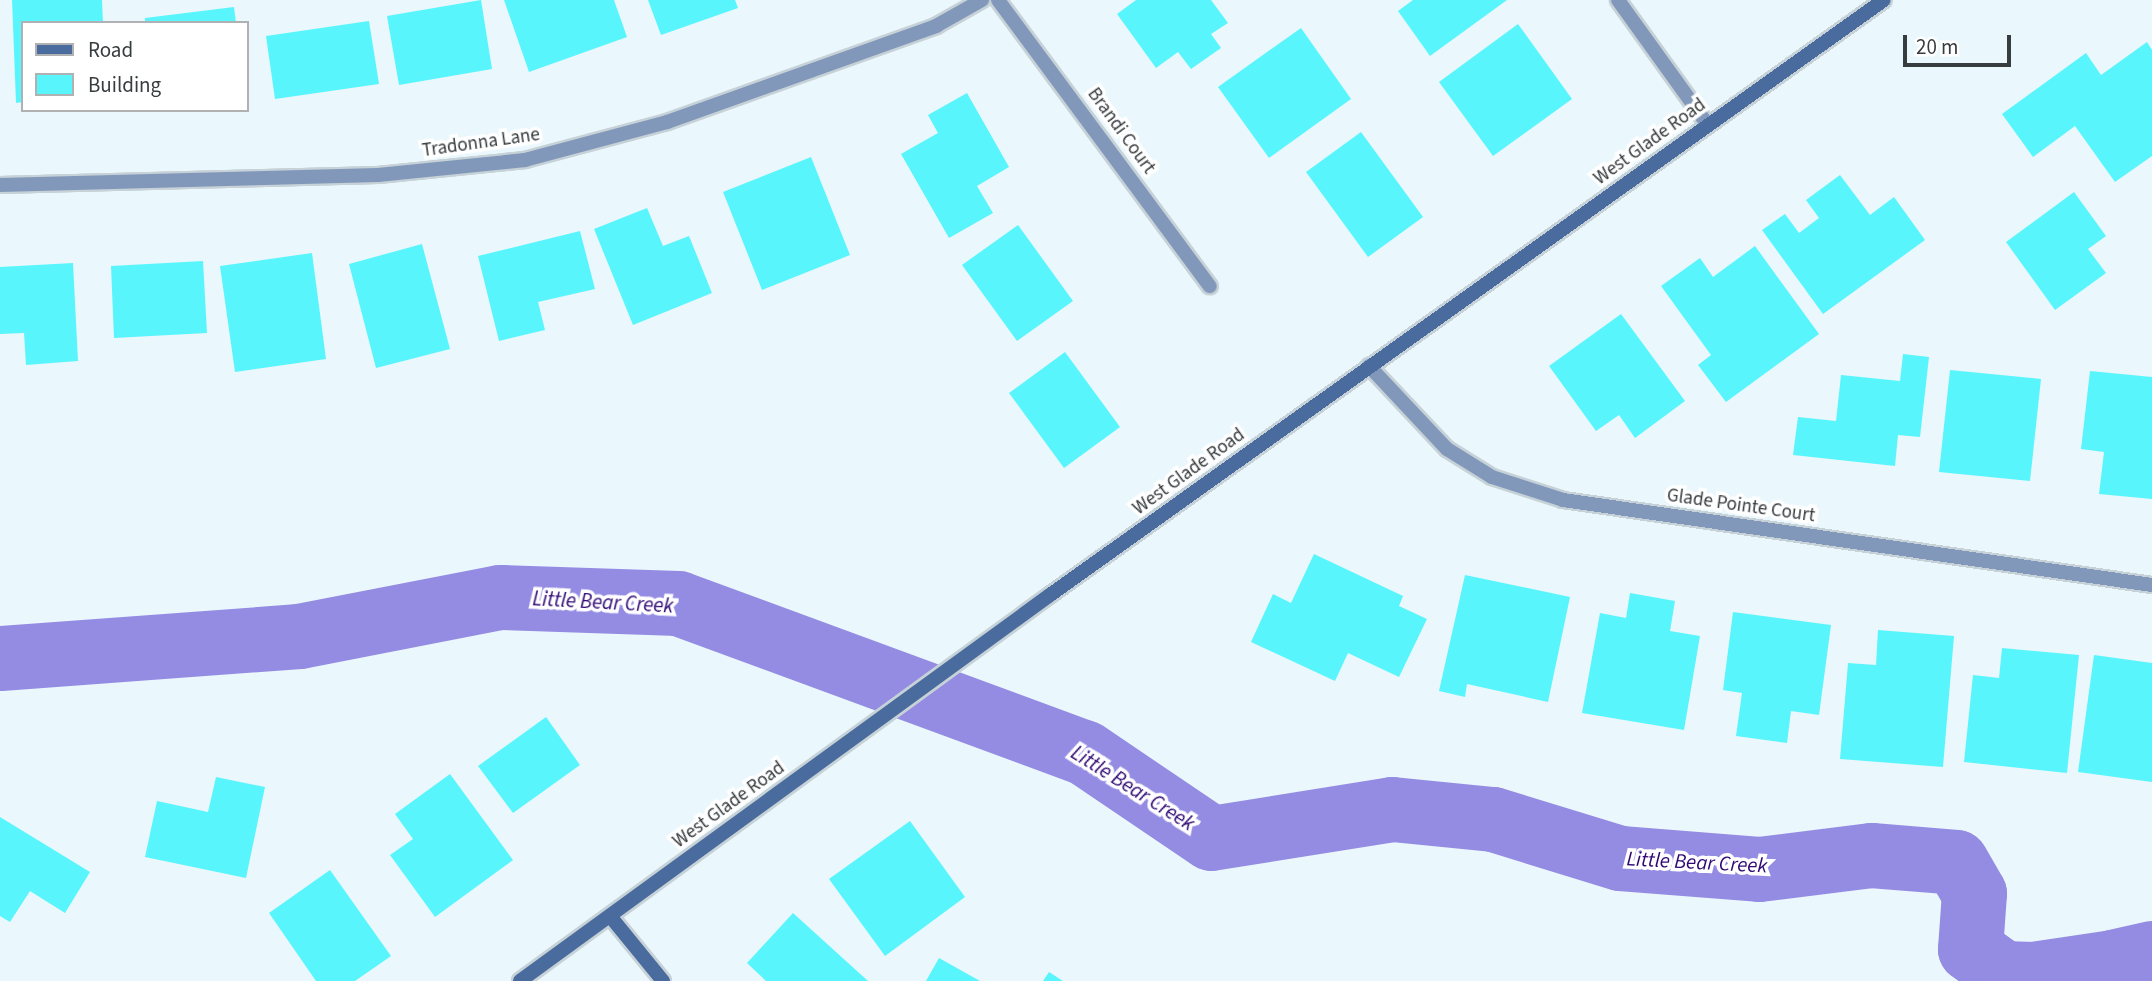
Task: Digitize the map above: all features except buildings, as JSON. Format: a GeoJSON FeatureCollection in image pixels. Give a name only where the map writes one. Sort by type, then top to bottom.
{"type":"FeatureCollection","features":[{"type":"Feature","properties":{"kind":"main road","name":"West Glade Road"},"geometry":{"type":"LineString","coordinates":[[520,981],[1050,595],[1884,0]]}},
{"type":"Feature","properties":{"kind":"main road"},"geometry":{"type":"LineString","coordinates":[[610,916],[663,981]]}},
{"type":"Feature","properties":{"kind":"street","name":"Tradonna Lane"},"geometry":{"type":"LineString","coordinates":[[0,185],[378,175],[525,160],[667,122],[936,26],[982,0]]}},
{"type":"Feature","properties":{"kind":"street","name":"Brandi Court"},"geometry":{"type":"LineString","coordinates":[[998,0],[1210,286]]}},
{"type":"Feature","properties":{"kind":"street"},"geometry":{"type":"LineString","coordinates":[[1618,0],[1707,124]]}},
{"type":"Feature","properties":{"kind":"street","name":"Glade Pointe Court"},"geometry":{"type":"LineString","coordinates":[[1369,366],[1447,449],[1492,477],[1563,500],[2152,585]]}},
{"type":"Feature","properties":{"kind":"waterway","name":"Little Bear Creek"},"geometry":{"type":"LineString","coordinates":[[0,658],[299,636],[500,597],[678,603],[1084,752],[1211,838],[1392,809],[1493,819],[1620,858],[1759,869],[1871,855],[1956,862],[1974,893],[1970,949],[2003,973],[2033,974],[2152,953]]}}]}
